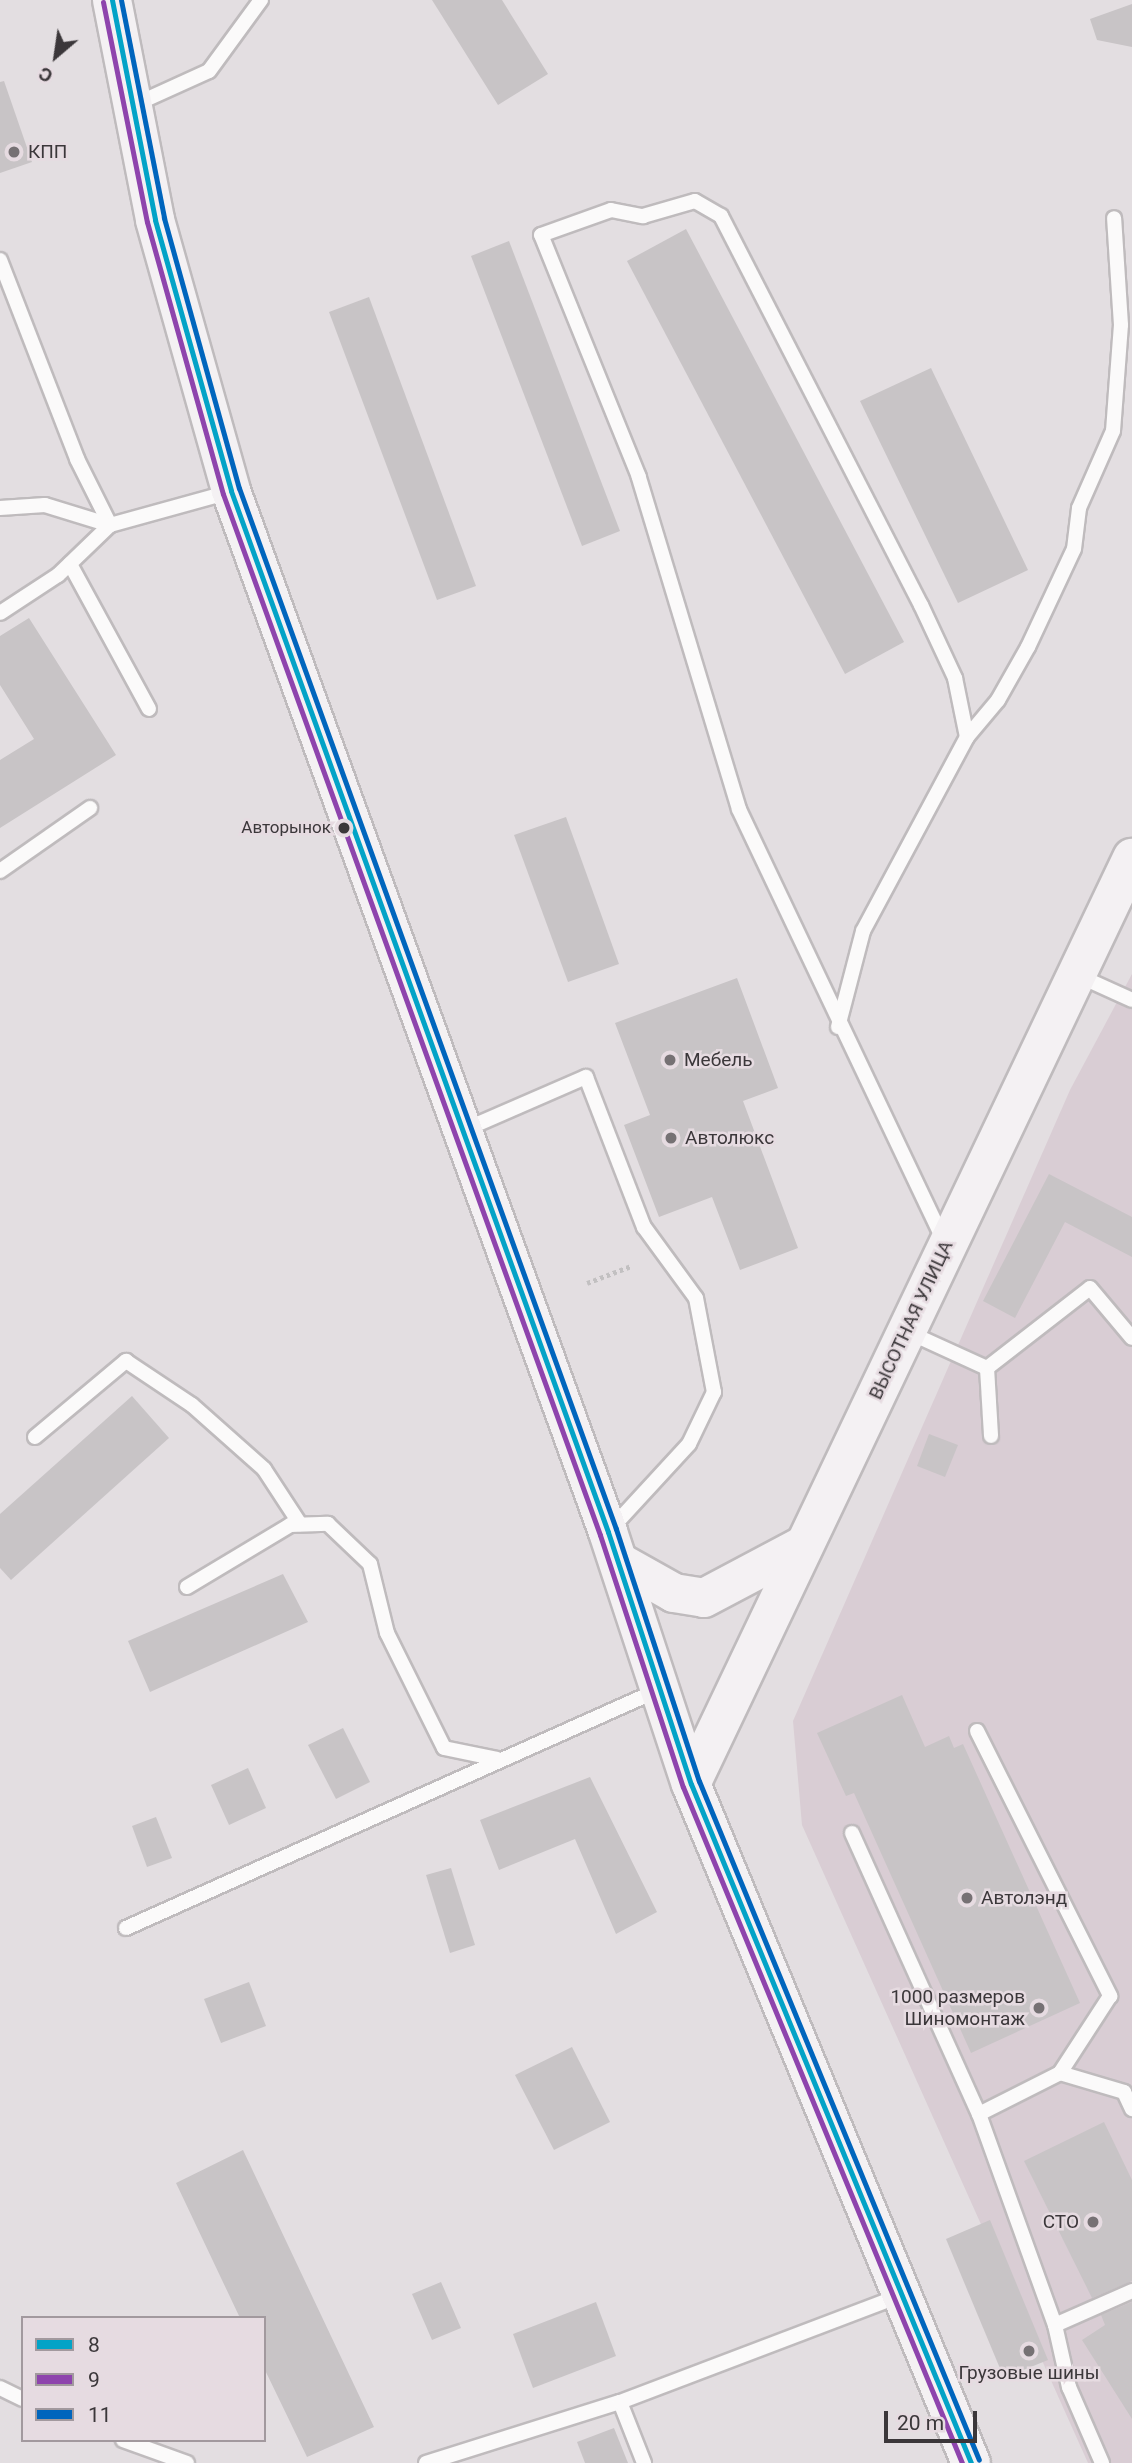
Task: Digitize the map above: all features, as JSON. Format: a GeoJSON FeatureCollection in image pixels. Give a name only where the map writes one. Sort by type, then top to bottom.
{"type":"FeatureCollection","features":[{"type":"Feature","properties":{"kind":"street"},"geometry":{"type":"LineString","coordinates":[[112,0],[130,107],[175,297],[232,491],[614,1547],[691,1784],[899,2296],[971,2463]]}},
{"type":"Feature","properties":{"kind":"street","name":"ВЫСОТНАЯ УЛИЦА"},"geometry":{"type":"LineString","coordinates":[[691,1784],[1132,858]]}},
{"type":"Feature","properties":{"kind":"street"},"geometry":{"type":"LineString","coordinates":[[614,1547],[674,1593],[704,1598],[804,1545]]}},
{"type":"Feature","properties":{"kind":"lane"},"geometry":{"type":"LineString","coordinates":[[130,107],[209,71],[261,0]]}},
{"type":"Feature","properties":{"kind":"lane"},"geometry":{"type":"LineString","coordinates":[[946,1246],[838,1027],[739,809],[639,477],[541,235],[611,210],[643,216],[695,201],[721,216],[921,605],[955,678],[967,737]]}},
{"type":"Feature","properties":{"kind":"lane"},"geometry":{"type":"LineString","coordinates":[[838,1027],[863,931],[967,737],[998,700],[1061,582],[1074,549],[1079,508],[1113,431],[1121,325],[1114,218]]}},
{"type":"Feature","properties":{"kind":"lane"},"geometry":{"type":"LineString","coordinates":[[0,260],[76,459],[110,525]]}},
{"type":"Feature","properties":{"kind":"lane"},"geometry":{"type":"LineString","coordinates":[[0,612],[70,564],[110,525],[232,491]]}},
{"type":"Feature","properties":{"kind":"lane"},"geometry":{"type":"LineString","coordinates":[[0,508],[45,505],[110,525]]}},
{"type":"Feature","properties":{"kind":"lane"},"geometry":{"type":"LineString","coordinates":[[70,564],[149,709]]}},
{"type":"Feature","properties":{"kind":"lane"},"geometry":{"type":"LineString","coordinates":[[0,871],[90,808]]}},
{"type":"Feature","properties":{"kind":"lane"},"geometry":{"type":"LineString","coordinates":[[1076,974],[1132,1000]]}},
{"type":"Feature","properties":{"kind":"lane"},"geometry":{"type":"LineString","coordinates":[[464,1130],[586,1077],[644,1227],[696,1298],[714,1392],[689,1444],[614,1547]]}},
{"type":"Feature","properties":{"kind":"lane"},"geometry":{"type":"LineString","coordinates":[[987,1368],[1090,1288],[1132,1338]]}},
{"type":"Feature","properties":{"kind":"lane"},"geometry":{"type":"LineString","coordinates":[[906,1331],[987,1368]]}},
{"type":"Feature","properties":{"kind":"lane"},"geometry":{"type":"LineString","coordinates":[[35,1437],[126,1360],[192,1405],[264,1469],[300,1524]]}},
{"type":"Feature","properties":{"kind":"lane"},"geometry":{"type":"LineString","coordinates":[[987,1368],[991,1436]]}},
{"type":"Feature","properties":{"kind":"lane"},"geometry":{"type":"LineString","coordinates":[[187,1587],[300,1524],[328,1524],[370,1564],[387,1633],[444,1748],[498,1759]]}},
{"type":"Feature","properties":{"kind":"lane"},"geometry":{"type":"LineString","coordinates":[[126,1928],[659,1689]]}},
{"type":"Feature","properties":{"kind":"lane"},"geometry":{"type":"LineString","coordinates":[[977,1731],[1110,1996],[1060,2073],[979,2114]]}},
{"type":"Feature","properties":{"kind":"lane"},"geometry":{"type":"LineString","coordinates":[[852,1833],[979,2114],[1055,2325],[1069,2387],[1102,2463]]}},
{"type":"Feature","properties":{"kind":"lane"},"geometry":{"type":"LineString","coordinates":[[1060,2073],[1124,2092],[1132,2109]]}},
{"type":"Feature","properties":{"kind":"lane"},"geometry":{"type":"LineString","coordinates":[[1055,2325],[1132,2291]]}},
{"type":"Feature","properties":{"kind":"lane"},"geometry":{"type":"LineString","coordinates":[[426,2463],[620,2402],[899,2296]]}},
{"type":"Feature","properties":{"kind":"lane"},"geometry":{"type":"LineString","coordinates":[[0,2388],[21,2398]]}},
{"type":"Feature","properties":{"kind":"lane"},"geometry":{"type":"LineString","coordinates":[[620,2402],[644,2463]]}},
{"type":"Feature","properties":{"kind":"lane"},"geometry":{"type":"LineString","coordinates":[[129,2442],[187,2463]]}},
{"type":"Feature","properties":{"kind":"path"},"geometry":{"type":"LineString","coordinates":[[587,1283],[631,1266]]}},
{"type":"Feature","properties":{"kind":"shaded area"},"geometry":{"type":"Polygon","coordinates":[[[1132,974],[1132,2463],[1088,2463],[802,1825],[793,1721],[1070,1090],[1132,974]]]}},
{"type":"Feature","properties":{"kind":"building"},"geometry":{"type":"Polygon","coordinates":[[[432,0],[502,0],[548,74],[498,105],[432,0]]]}},
{"type":"Feature","properties":{"kind":"building"},"geometry":{"type":"Polygon","coordinates":[[[1132,4],[1132,47],[1097,40],[1090,19],[1132,4]]]}},
{"type":"Feature","properties":{"kind":"building"},"geometry":{"type":"Polygon","coordinates":[[[4,81],[32,162],[0,173],[0,82],[4,81]]]}},
{"type":"Feature","properties":{"kind":"building"},"geometry":{"type":"Polygon","coordinates":[[[686,229],[904,642],[845,674],[627,261],[686,229]]]}},
{"type":"Feature","properties":{"kind":"building"},"geometry":{"type":"Polygon","coordinates":[[[509,241],[620,531],[582,546],[471,256],[509,241]]]}},
{"type":"Feature","properties":{"kind":"building"},"geometry":{"type":"Polygon","coordinates":[[[369,297],[476,586],[437,600],[329,312],[369,297]]]}},
{"type":"Feature","properties":{"kind":"building"},"geometry":{"type":"Polygon","coordinates":[[[931,368],[1028,570],[958,603],[860,401],[931,368]]]}},
{"type":"Feature","properties":{"kind":"building"},"geometry":{"type":"Polygon","coordinates":[[[29,618],[116,755],[0,828],[0,760],[34,739],[0,685],[0,636],[29,618]]]}},
{"type":"Feature","properties":{"kind":"building"},"geometry":{"type":"Polygon","coordinates":[[[566,817],[619,964],[568,982],[514,835],[566,817]]]}},
{"type":"Feature","properties":{"kind":"building"},"geometry":{"type":"Polygon","coordinates":[[[737,978],[778,1088],[743,1101],[798,1248],[740,1270],[712,1197],[659,1217],[624,1125],[650,1115],[615,1023],[737,978]]]}},
{"type":"Feature","properties":{"kind":"building"},"geometry":{"type":"Polygon","coordinates":[[[1049,1174],[1132,1217],[1132,1257],[1065,1222],[1015,1318],[983,1301],[1049,1174]]]}},
{"type":"Feature","properties":{"kind":"building"},"geometry":{"type":"Polygon","coordinates":[[[132,1396],[169,1438],[11,1580],[0,1568],[0,1514],[132,1396]]]}},
{"type":"Feature","properties":{"kind":"building"},"geometry":{"type":"Polygon","coordinates":[[[929,1434],[958,1445],[945,1477],[917,1466],[929,1434]]]}},
{"type":"Feature","properties":{"kind":"building"},"geometry":{"type":"Polygon","coordinates":[[[283,1574],[308,1622],[150,1692],[128,1641],[283,1574]]]}},
{"type":"Feature","properties":{"kind":"building","name":"Автолэнд"},"geometry":{"type":"Polygon","coordinates":[[[902,1695],[925,1747],[949,1736],[954,1748],[963,1744],[1080,2003],[971,2053],[854,1793],[846,1796],[817,1733],[902,1695]]]}},
{"type":"Feature","properties":{"kind":"building"},"geometry":{"type":"Polygon","coordinates":[[[343,1728],[370,1782],[336,1799],[308,1745],[343,1728]]]}},
{"type":"Feature","properties":{"kind":"building"},"geometry":{"type":"Polygon","coordinates":[[[248,1768],[266,1808],[229,1825],[211,1785],[248,1768]]]}},
{"type":"Feature","properties":{"kind":"building"},"geometry":{"type":"Polygon","coordinates":[[[590,1777],[657,1912],[616,1934],[575,1839],[499,1870],[480,1820],[590,1777]]]}},
{"type":"Feature","properties":{"kind":"building"},"geometry":{"type":"Polygon","coordinates":[[[156,1817],[172,1858],[147,1867],[132,1826],[156,1817]]]}},
{"type":"Feature","properties":{"kind":"building"},"geometry":{"type":"Polygon","coordinates":[[[451,1868],[475,1945],[450,1953],[426,1875],[451,1868]]]}},
{"type":"Feature","properties":{"kind":"building"},"geometry":{"type":"Polygon","coordinates":[[[249,1982],[266,2026],[221,2043],[204,1999],[249,1982]]]}},
{"type":"Feature","properties":{"kind":"building"},"geometry":{"type":"Polygon","coordinates":[[[572,2047],[610,2122],[554,2150],[515,2075],[572,2047]]]}},
{"type":"Feature","properties":{"kind":"building","name":"СТО"},"geometry":{"type":"Polygon","coordinates":[[[1104,2122],[1132,2180],[1132,2281],[1092,2298],[1024,2161],[1104,2122]]]}},
{"type":"Feature","properties":{"kind":"building"},"geometry":{"type":"Polygon","coordinates":[[[243,2150],[374,2427],[307,2457],[266,2372],[266,2316],[239,2316],[176,2183],[243,2150]]]}},
{"type":"Feature","properties":{"kind":"building"},"geometry":{"type":"Polygon","coordinates":[[[990,2220],[1048,2360],[1004,2378],[946,2239],[990,2220]]]}},
{"type":"Feature","properties":{"kind":"building"},"geometry":{"type":"Polygon","coordinates":[[[441,2282],[461,2328],[432,2340],[412,2294],[441,2282]]]}},
{"type":"Feature","properties":{"kind":"building"},"geometry":{"type":"Polygon","coordinates":[[[596,2302],[616,2356],[533,2388],[513,2334],[596,2302]]]}},
{"type":"Feature","properties":{"kind":"building"},"geometry":{"type":"Polygon","coordinates":[[[1132,2302],[1132,2419],[1082,2340],[1105,2325],[1101,2315],[1132,2302]]]}},
{"type":"Feature","properties":{"kind":"building"},"geometry":{"type":"Polygon","coordinates":[[[614,2428],[628,2463],[585,2463],[577,2442],[614,2428]]]}},
{"type":"Feature","properties":{"kind":"transit line","name":"8"},"geometry":{"type":"LineString","coordinates":[[112,0],[155,220],[231,491],[608,1532],[691,1784],[971,2463]]}},
{"type":"Feature","properties":{"kind":"transit line","name":"11"},"geometry":{"type":"LineString","coordinates":[[121,0],[164,218],[239,488],[616,1529],[699,1781],[979,2460]]}},
{"type":"Feature","properties":{"kind":"transit line","name":"9"},"geometry":{"type":"LineString","coordinates":[[103,2],[147,222],[223,494],[600,1535],[683,1787],[962,2463]]}},
{"type":"Feature","properties":{"kind":"place","name":"КПП"},"geometry":{"type":"Point","coordinates":[14,152]}},
{"type":"Feature","properties":{"kind":"place","name":"Авторынок"},"geometry":{"type":"Point","coordinates":[344,828]}},
{"type":"Feature","properties":{"kind":"place","name":"Мебель"},"geometry":{"type":"Point","coordinates":[670,1060]}},
{"type":"Feature","properties":{"kind":"place","name":"Автолюкс"},"geometry":{"type":"Point","coordinates":[671,1138]}},
{"type":"Feature","properties":{"kind":"place","name":"Автолэнд"},"geometry":{"type":"Point","coordinates":[967,1898]}},
{"type":"Feature","properties":{"kind":"place","name":"1000 размеров Шиномонтаж"},"geometry":{"type":"Point","coordinates":[1039,2008]}},
{"type":"Feature","properties":{"kind":"place","name":"СТО"},"geometry":{"type":"Point","coordinates":[1093,2222]}},
{"type":"Feature","properties":{"kind":"place","name":"Грузовые шины"},"geometry":{"type":"Point","coordinates":[1029,2351]}}]}
